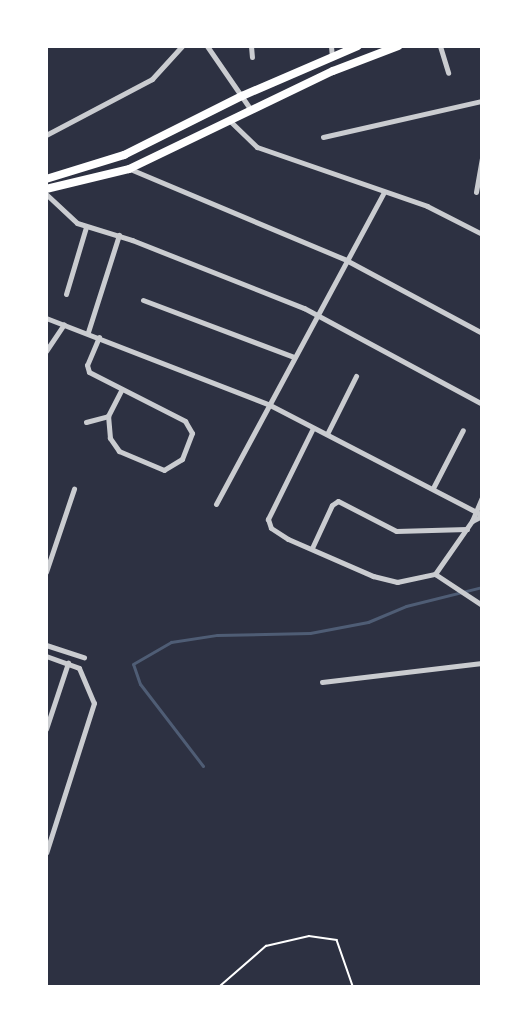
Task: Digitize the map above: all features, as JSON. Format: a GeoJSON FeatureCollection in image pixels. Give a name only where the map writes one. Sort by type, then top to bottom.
{"type":"FeatureCollection","features":[{"type":"Feature","properties":{"kind":"main road"},"geometry":{"type":"LineString","coordinates":[[46,179],[124,155],[242,96],[358,46]]}},
{"type":"Feature","properties":{"kind":"main road"},"geometry":{"type":"LineString","coordinates":[[46,189],[129,169],[231,122],[333,71],[398,46]]}},
{"type":"Feature","properties":{"kind":"street"},"geometry":{"type":"LineString","coordinates":[[207,46],[251,110]]}},
{"type":"Feature","properties":{"kind":"street"},"geometry":{"type":"LineString","coordinates":[[251,46],[252,57]]}},
{"type":"Feature","properties":{"kind":"street"},"geometry":{"type":"LineString","coordinates":[[331,46],[332,57]]}},
{"type":"Feature","properties":{"kind":"street"},"geometry":{"type":"LineString","coordinates":[[440,46],[448,73]]}},
{"type":"Feature","properties":{"kind":"street"},"geometry":{"type":"LineString","coordinates":[[46,135],[152,79],[179,48]]}},
{"type":"Feature","properties":{"kind":"street"},"geometry":{"type":"LineString","coordinates":[[322,137],[482,101]]}},
{"type":"Feature","properties":{"kind":"street"},"geometry":{"type":"LineString","coordinates":[[231,122],[257,147],[427,206],[482,234]]}},
{"type":"Feature","properties":{"kind":"street"},"geometry":{"type":"LineString","coordinates":[[476,192],[482,157]]}},
{"type":"Feature","properties":{"kind":"street"},"geometry":{"type":"LineString","coordinates":[[129,169],[346,261],[482,333]]}},
{"type":"Feature","properties":{"kind":"street"},"geometry":{"type":"LineString","coordinates":[[216,504],[384,192]]}},
{"type":"Feature","properties":{"kind":"street"},"geometry":{"type":"LineString","coordinates":[[46,194],[69,218],[86,227],[119,235],[316,315],[482,404]]}},
{"type":"Feature","properties":{"kind":"street"},"geometry":{"type":"LineString","coordinates":[[66,294],[86,227]]}},
{"type":"Feature","properties":{"kind":"street"},"geometry":{"type":"LineString","coordinates":[[88,332],[119,235]]}},
{"type":"Feature","properties":{"kind":"street"},"geometry":{"type":"LineString","coordinates":[[143,300],[294,357]]}},
{"type":"Feature","properties":{"kind":"street"},"geometry":{"type":"LineString","coordinates":[[46,318],[88,332],[268,404],[433,488],[482,516],[472,521]]}},
{"type":"Feature","properties":{"kind":"street"},"geometry":{"type":"LineString","coordinates":[[46,351],[64,324]]}},
{"type":"Feature","properties":{"kind":"street"},"geometry":{"type":"LineString","coordinates":[[99,337],[87,368],[122,389],[185,421],[192,429],[182,459],[164,470],[119,451],[110,438],[108,416],[122,389]]}},
{"type":"Feature","properties":{"kind":"street"},"geometry":{"type":"LineString","coordinates":[[327,435],[356,376]]}},
{"type":"Feature","properties":{"kind":"street"},"geometry":{"type":"LineString","coordinates":[[86,422],[108,416]]}},
{"type":"Feature","properties":{"kind":"street"},"geometry":{"type":"LineString","coordinates":[[313,428],[268,522],[288,539],[373,576],[397,582],[435,574],[472,521],[474,510],[482,497]]}},
{"type":"Feature","properties":{"kind":"street"},"geometry":{"type":"LineString","coordinates":[[433,488],[463,430]]}},
{"type":"Feature","properties":{"kind":"street"},"geometry":{"type":"LineString","coordinates":[[46,573],[74,489]]}},
{"type":"Feature","properties":{"kind":"street"},"geometry":{"type":"LineString","coordinates":[[312,548],[332,505],[338,501],[396,531],[467,529]]}},
{"type":"Feature","properties":{"kind":"street"},"geometry":{"type":"LineString","coordinates":[[435,574],[482,605]]}},
{"type":"Feature","properties":{"kind":"street"},"geometry":{"type":"LineString","coordinates":[[46,645],[84,657]]}},
{"type":"Feature","properties":{"kind":"street"},"geometry":{"type":"LineString","coordinates":[[46,656],[79,668],[93,706],[46,853]]}},
{"type":"Feature","properties":{"kind":"street"},"geometry":{"type":"LineString","coordinates":[[46,729],[68,663]]}},
{"type":"Feature","properties":{"kind":"street"},"geometry":{"type":"LineString","coordinates":[[322,682],[482,663]]}},
{"type":"Feature","properties":{"kind":"path"},"geometry":{"type":"LineString","coordinates":[[220,987],[266,946],[309,936],[337,940],[353,987]]}},
{"type":"Feature","properties":{"kind":"waterway"},"geometry":{"type":"LineString","coordinates":[[203,766],[140,684],[133,664],[171,642],[217,635],[310,633],[368,622],[406,606],[482,587]]}}]}
